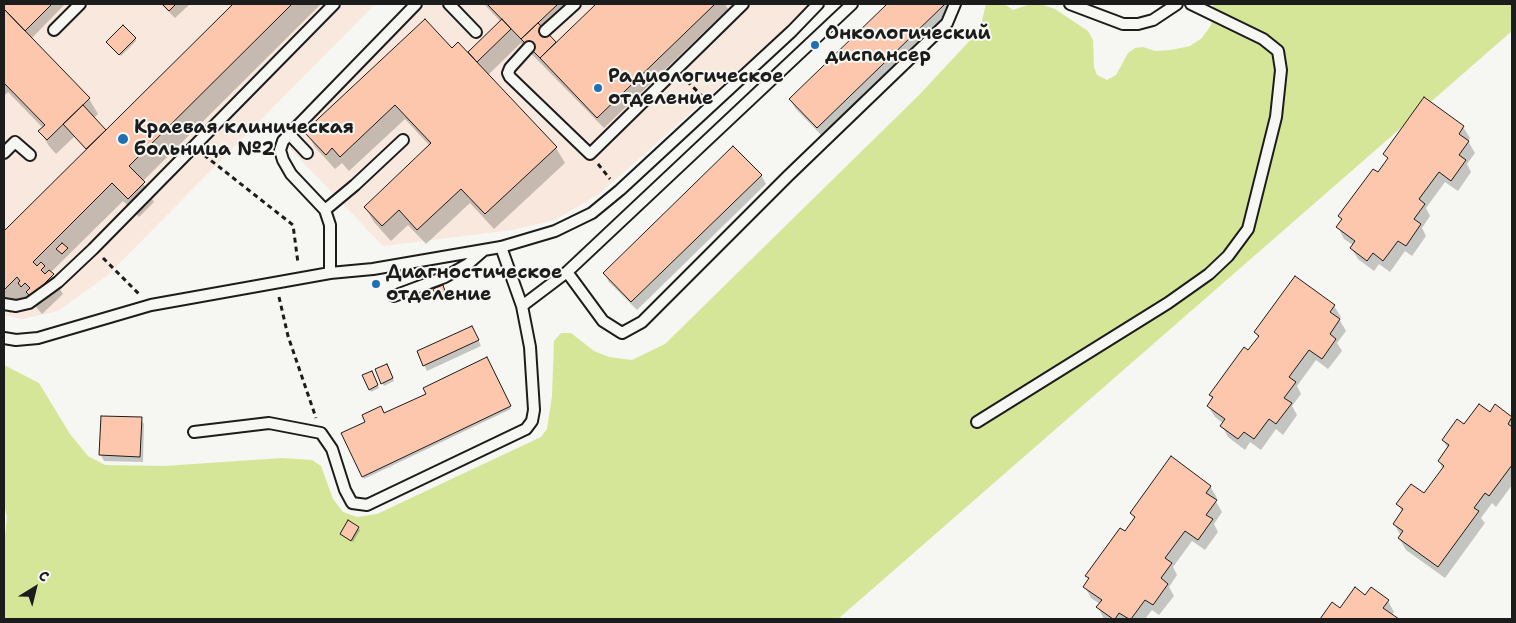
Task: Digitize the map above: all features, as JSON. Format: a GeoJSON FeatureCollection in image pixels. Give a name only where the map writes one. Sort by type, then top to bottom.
{"type":"FeatureCollection","features":[{"type":"Feature","properties":{"kind":"lane"},"geometry":{"type":"LineString","coordinates":[[54,30],[80,4]]}},
{"type":"Feature","properties":{"kind":"lane"},"geometry":{"type":"LineString","coordinates":[[4,304],[16,306],[39,298],[93,249],[334,4]]}},
{"type":"Feature","properties":{"kind":"lane"},"geometry":{"type":"LineString","coordinates":[[330,274],[330,225],[325,210],[291,174],[280,150],[283,141],[289,134],[416,4]]}},
{"type":"Feature","properties":{"kind":"lane"},"geometry":{"type":"LineString","coordinates":[[449,4],[476,32]]}},
{"type":"Feature","properties":{"kind":"lane"},"geometry":{"type":"LineString","coordinates":[[545,31],[575,4]]}},
{"type":"Feature","properties":{"kind":"lane"},"geometry":{"type":"LineString","coordinates":[[528,47],[510,68],[508,72],[510,77],[590,154],[743,4]]}},
{"type":"Feature","properties":{"kind":"lane"},"geometry":{"type":"LineString","coordinates":[[4,338],[16,340],[38,338],[151,305],[484,250],[555,231],[602,206],[792,31],[818,4]]}},
{"type":"Feature","properties":{"kind":"lane"},"geometry":{"type":"LineString","coordinates":[[522,306],[567,272],[852,4]]}},
{"type":"Feature","properties":{"kind":"lane"},"geometry":{"type":"LineString","coordinates":[[567,272],[603,321],[622,333],[642,322],[788,176],[947,23],[955,4]]}},
{"type":"Feature","properties":{"kind":"lane"},"geometry":{"type":"LineString","coordinates":[[1070,4],[1124,24],[1138,24],[1153,20],[1177,4]]}},
{"type":"Feature","properties":{"kind":"lane"},"geometry":{"type":"LineString","coordinates":[[976,422],[1168,303],[1209,274],[1228,256],[1248,229],[1276,117],[1281,70],[1278,52],[1263,39],[1191,4]]}},
{"type":"Feature","properties":{"kind":"lane"},"geometry":{"type":"LineString","coordinates":[[289,134],[307,153]]}},
{"type":"Feature","properties":{"kind":"lane"},"geometry":{"type":"LineString","coordinates":[[325,210],[403,140]]}},
{"type":"Feature","properties":{"kind":"lane"},"geometry":{"type":"LineString","coordinates":[[4,153],[15,142],[30,155]]}},
{"type":"Feature","properties":{"kind":"lane"},"geometry":{"type":"LineString","coordinates":[[194,432],[269,423],[321,433],[332,449],[345,490],[352,503],[367,505],[526,429],[532,421],[534,410],[530,347],[522,306],[500,247]]}},
{"type":"Feature","properties":{"kind":"lane"},"geometry":{"type":"LineString","coordinates":[[394,296],[445,277],[468,264],[484,250]]}},
{"type":"Feature","properties":{"kind":"path"},"geometry":{"type":"LineString","coordinates":[[676,70],[711,105]]}},
{"type":"Feature","properties":{"kind":"path"},"geometry":{"type":"LineString","coordinates":[[194,147],[293,226],[296,244]]}},
{"type":"Feature","properties":{"kind":"path"},"geometry":{"type":"LineString","coordinates":[[590,154],[620,190]]}},
{"type":"Feature","properties":{"kind":"path"},"geometry":{"type":"LineString","coordinates":[[93,249],[151,305]]}},
{"type":"Feature","properties":{"kind":"path"},"geometry":{"type":"LineString","coordinates":[[276,284],[288,336],[321,433]]}},
{"type":"Feature","properties":{"kind":"shaded area","name":"Краевая клиническая больница №2"},"geometry":{"type":"Polygon","coordinates":[[[4,4],[375,4],[108,275],[58,311],[22,319],[4,315],[4,4]]]}},
{"type":"Feature","properties":{"kind":"shaded area"},"geometry":{"type":"Polygon","coordinates":[[[410,4],[813,4],[599,194],[555,220],[512,230],[383,246],[277,135],[410,4]]]}},
{"type":"Feature","properties":{"kind":"green space"},"geometry":{"type":"Polygon","coordinates":[[[986,4],[1004,4],[1013,10],[1030,4],[1040,4],[1055,9],[1088,31],[1093,40],[1094,67],[1097,75],[1107,80],[1116,75],[1128,53],[1135,48],[1143,47],[1155,51],[1171,50],[1190,46],[1202,38],[1211,25],[1214,13],[1213,4],[1512,4],[1512,31],[838,619],[4,619],[4,545],[7,517],[4,505],[4,365],[39,383],[70,434],[88,456],[105,465],[164,466],[282,458],[312,460],[321,466],[333,499],[343,512],[357,517],[377,514],[541,437],[547,429],[552,396],[554,341],[561,333],[571,333],[594,351],[609,357],[632,360],[665,344],[919,95],[976,34],[981,25],[986,4]]]}},
{"type":"Feature","properties":{"kind":"building"},"geometry":{"type":"Polygon","coordinates":[[[4,4],[52,4],[25,31],[4,9],[4,4]]]}},
{"type":"Feature","properties":{"kind":"building"},"geometry":{"type":"Polygon","coordinates":[[[162,4],[176,4],[169,11],[162,4]]]}},
{"type":"Feature","properties":{"kind":"building"},"geometry":{"type":"Polygon","coordinates":[[[233,4],[292,4],[129,166],[145,182],[128,199],[112,183],[33,262],[37,266],[41,262],[45,266],[41,270],[45,274],[49,270],[54,274],[31,297],[26,292],[30,288],[25,283],[21,287],[17,277],[4,290],[4,231],[233,4]]]}},
{"type":"Feature","properties":{"kind":"building"},"geometry":{"type":"Polygon","coordinates":[[[487,4],[558,4],[521,39],[487,4]]]}},
{"type":"Feature","properties":{"kind":"building","name":"Радиологическое отделение"},"geometry":{"type":"Polygon","coordinates":[[[596,4],[715,4],[597,118],[540,58],[596,4]]]}},
{"type":"Feature","properties":{"kind":"building"},"geometry":{"type":"Polygon","coordinates":[[[887,4],[945,4],[817,128],[789,99],[887,4]]]}},
{"type":"Feature","properties":{"kind":"building"},"geometry":{"type":"Polygon","coordinates":[[[4,9],[90,98],[47,140],[38,131],[45,125],[4,83],[4,9]]]}},
{"type":"Feature","properties":{"kind":"building"},"geometry":{"type":"Polygon","coordinates":[[[425,19],[452,48],[458,42],[557,147],[485,214],[461,189],[417,230],[399,210],[382,226],[364,207],[431,143],[395,105],[340,157],[332,148],[326,155],[304,132],[425,19]]]}},
{"type":"Feature","properties":{"kind":"building"},"geometry":{"type":"Polygon","coordinates":[[[502,19],[511,29],[477,62],[468,52],[502,19]]]}},
{"type":"Feature","properties":{"kind":"building"},"geometry":{"type":"Polygon","coordinates":[[[538,23],[556,42],[540,58],[521,39],[538,23]]]}},
{"type":"Feature","properties":{"kind":"building"},"geometry":{"type":"Polygon","coordinates":[[[123,25],[136,38],[119,55],[106,42],[123,25]]]}},
{"type":"Feature","properties":{"kind":"building"},"geometry":{"type":"Polygon","coordinates":[[[1424,97],[1464,126],[1459,134],[1469,141],[1459,155],[1466,160],[1451,181],[1439,172],[1419,199],[1425,204],[1414,219],[1421,224],[1406,246],[1398,241],[1383,261],[1373,253],[1367,261],[1350,248],[1355,241],[1336,227],[1342,219],[1338,216],[1373,169],[1378,172],[1388,158],[1383,154],[1424,97]]]}},
{"type":"Feature","properties":{"kind":"building"},"geometry":{"type":"Polygon","coordinates":[[[83,105],[106,130],[86,149],[63,124],[83,105]]]}},
{"type":"Feature","properties":{"kind":"building"},"geometry":{"type":"Polygon","coordinates":[[[733,146],[762,175],[631,302],[603,273],[733,146]]]}},
{"type":"Feature","properties":{"kind":"building"},"geometry":{"type":"Polygon","coordinates":[[[62,243],[68,248],[62,254],[56,249],[62,243]]]}},
{"type":"Feature","properties":{"kind":"building"},"geometry":{"type":"Polygon","coordinates":[[[1295,276],[1335,305],[1330,312],[1340,319],[1330,334],[1336,339],[1322,359],[1309,350],[1289,377],[1296,382],[1284,398],[1292,403],[1276,424],[1269,419],[1254,439],[1244,432],[1238,439],[1220,426],[1225,419],[1207,406],[1213,397],[1209,395],[1244,347],[1248,350],[1259,336],[1254,332],[1295,276]]]}},
{"type":"Feature","properties":{"kind":"building"},"geometry":{"type":"Polygon","coordinates":[[[443,285],[446,294],[437,298],[433,289],[443,285]]]}},
{"type":"Feature","properties":{"kind":"building"},"geometry":{"type":"Polygon","coordinates":[[[472,326],[479,340],[423,366],[417,351],[472,326]]]}},
{"type":"Feature","properties":{"kind":"building"},"geometry":{"type":"Polygon","coordinates":[[[487,357],[511,406],[362,477],[341,433],[365,422],[362,415],[381,406],[384,413],[426,394],[423,388],[487,357]]]}},
{"type":"Feature","properties":{"kind":"building"},"geometry":{"type":"Polygon","coordinates":[[[387,364],[393,378],[381,384],[375,369],[387,364]]]}},
{"type":"Feature","properties":{"kind":"building"},"geometry":{"type":"Polygon","coordinates":[[[372,371],[378,385],[369,390],[362,375],[372,371]]]}},
{"type":"Feature","properties":{"kind":"building"},"geometry":{"type":"Polygon","coordinates":[[[1479,404],[1490,412],[1495,404],[1512,417],[1508,424],[1512,427],[1512,465],[1489,496],[1485,493],[1474,508],[1479,511],[1438,567],[1398,538],[1403,531],[1393,524],[1403,509],[1396,504],[1411,484],[1424,493],[1444,466],[1438,461],[1449,445],[1442,440],[1457,419],[1464,424],[1479,404]]]}},
{"type":"Feature","properties":{"kind":"building"},"geometry":{"type":"Polygon","coordinates":[[[101,416],[142,417],[140,457],[99,455],[101,416]]]}},
{"type":"Feature","properties":{"kind":"building"},"geometry":{"type":"Polygon","coordinates":[[[1171,456],[1211,486],[1206,493],[1217,500],[1206,515],[1213,519],[1198,540],[1185,531],[1165,558],[1172,563],[1161,578],[1168,584],[1153,605],[1145,600],[1131,619],[1119,613],[1113,619],[1096,607],[1102,600],[1083,587],[1089,578],[1085,576],[1120,528],[1125,531],[1135,517],[1130,513],[1171,456]]]}},
{"type":"Feature","properties":{"kind":"building"},"geometry":{"type":"Polygon","coordinates":[[[348,520],[359,527],[351,541],[340,534],[348,520]]]}},
{"type":"Feature","properties":{"kind":"building"},"geometry":{"type":"Polygon","coordinates":[[[1355,587],[1365,595],[1371,587],[1389,600],[1383,608],[1399,619],[1320,619],[1332,602],[1340,608],[1355,587]]]}},
{"type":"Feature","properties":{"kind":"place","name":"Онкологический диспансер"},"geometry":{"type":"Point","coordinates":[815,45]}},
{"type":"Feature","properties":{"kind":"place","name":"Радиологическое отделение"},"geometry":{"type":"Point","coordinates":[598,88]}},
{"type":"Feature","properties":{"kind":"place","name":"Краевая клиническая больница №2"},"geometry":{"type":"Point","coordinates":[123,139]}},
{"type":"Feature","properties":{"kind":"place","name":"Диагностическое отделение"},"geometry":{"type":"Point","coordinates":[376,284]}}]}
